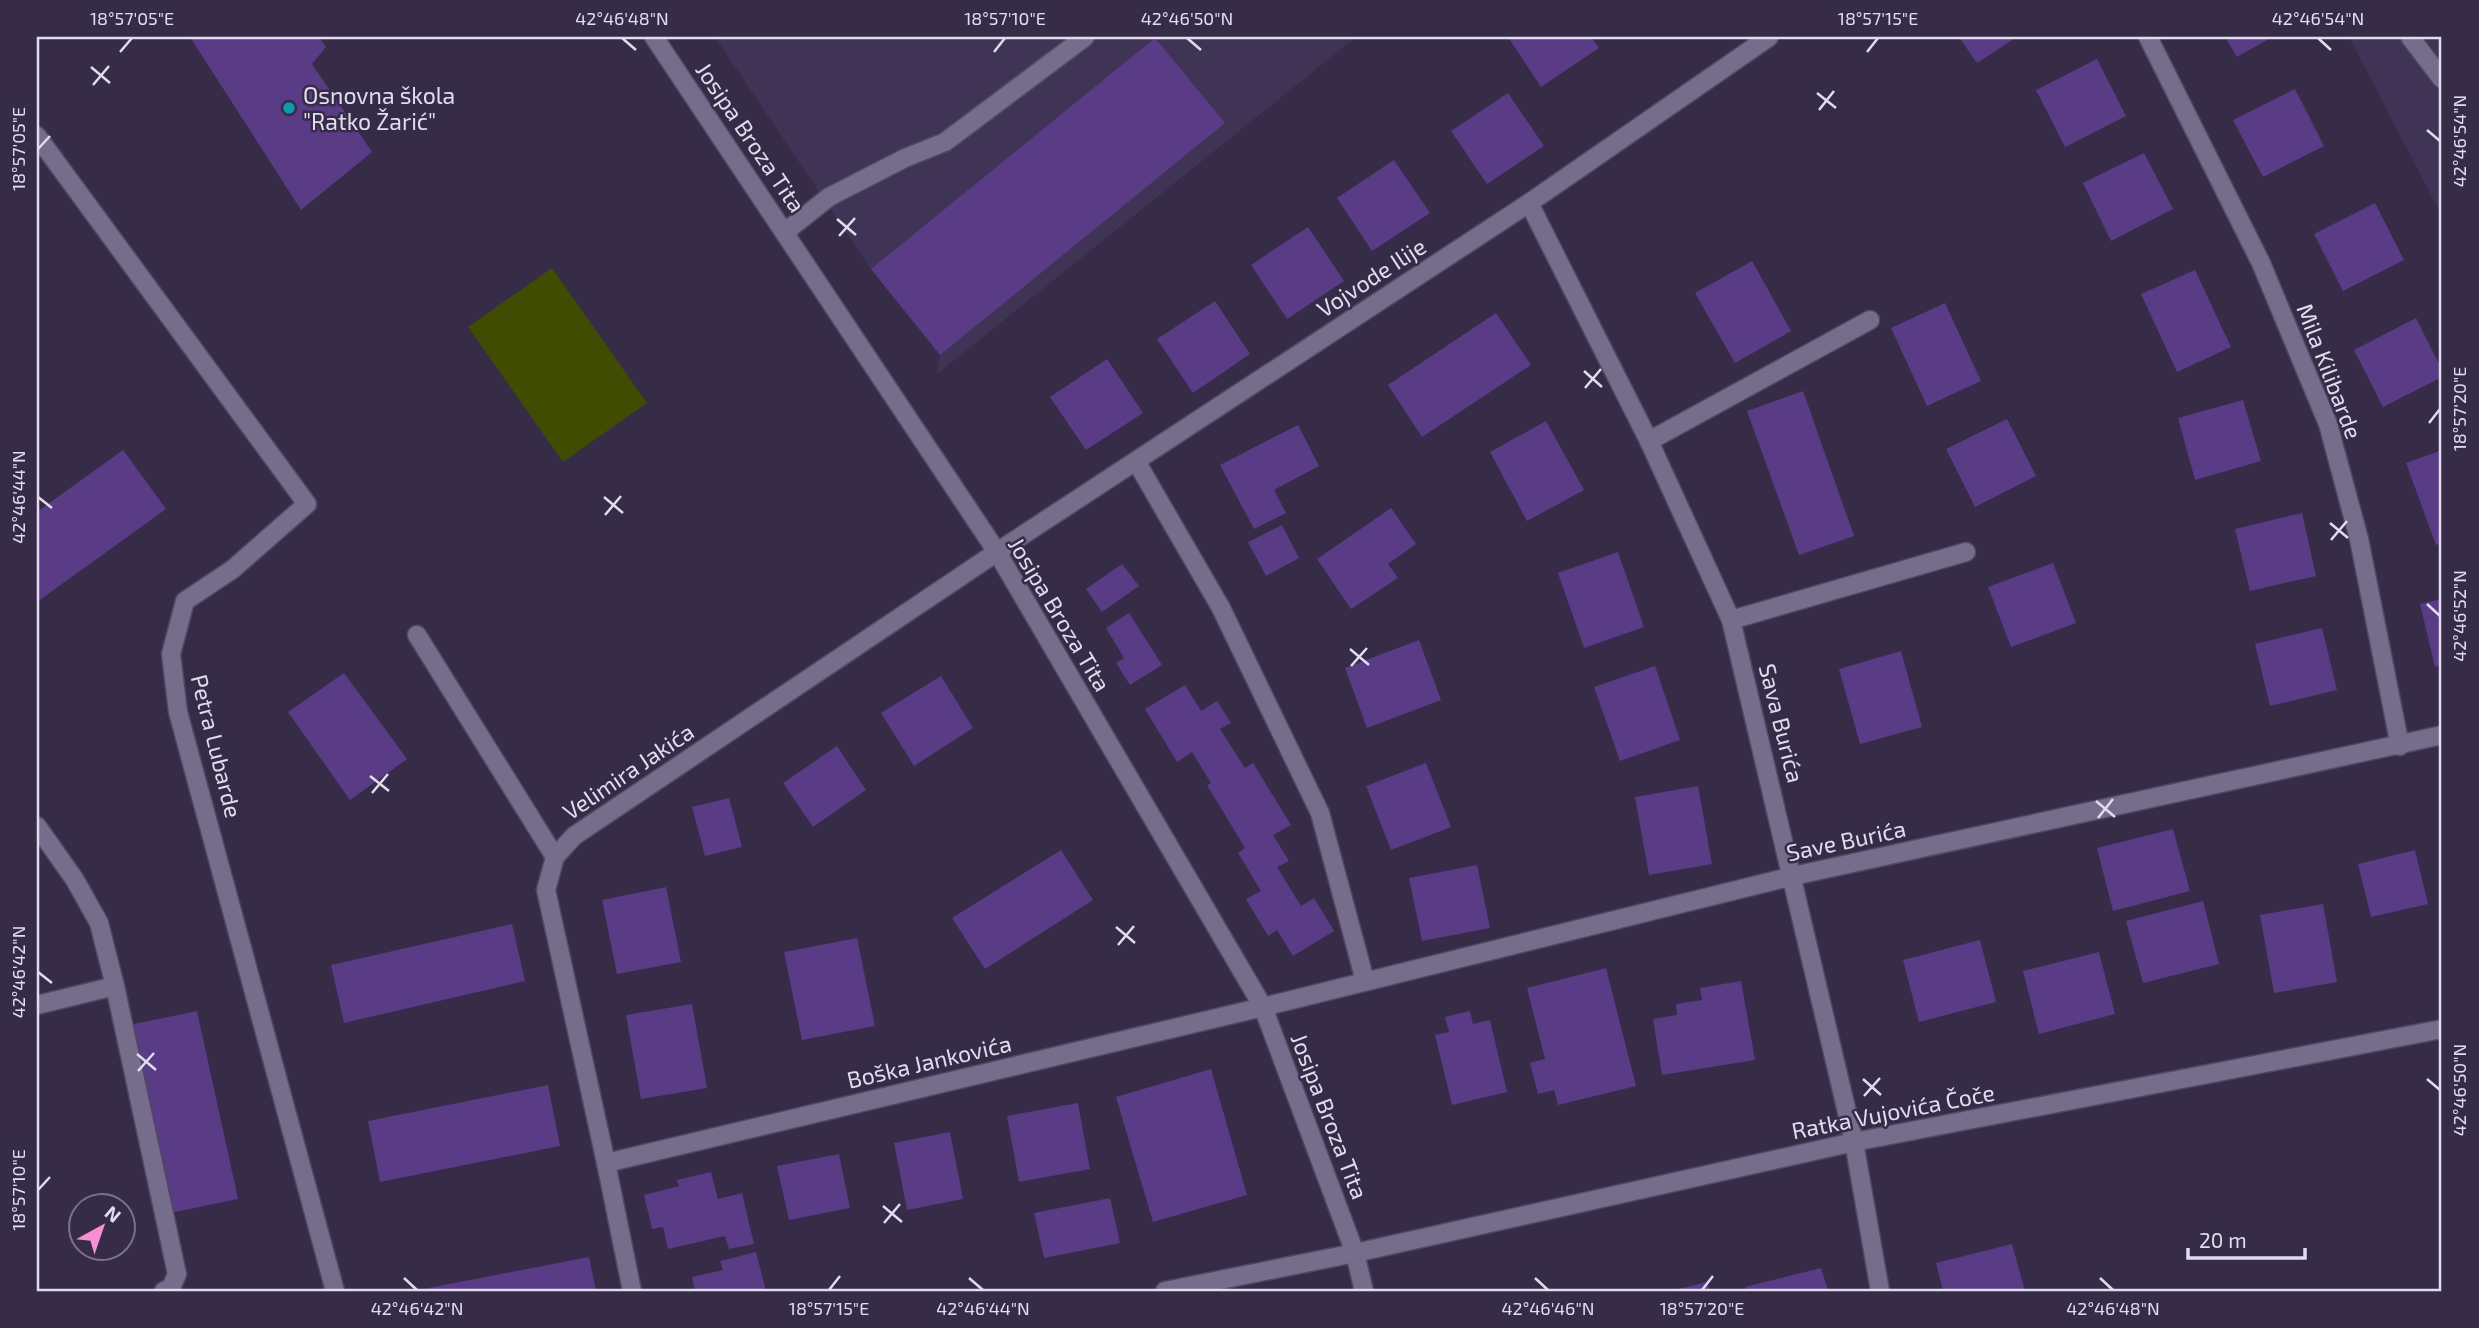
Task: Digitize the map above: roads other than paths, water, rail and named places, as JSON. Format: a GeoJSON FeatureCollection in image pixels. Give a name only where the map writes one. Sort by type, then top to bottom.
{"type":"FeatureCollection","features":[{"type":"Feature","properties":{"kind":"street","name":"Josipa Broza Tita"},"geometry":{"type":"LineString","coordinates":[[654,37],[996,552],[1263,1007],[1355,1253],[1364,1291]]}},
{"type":"Feature","properties":{"kind":"street"},"geometry":{"type":"LineString","coordinates":[[785,232],[829,197],[905,158],[945,142],[1085,37]]}},
{"type":"Feature","properties":{"kind":"street","name":"Vojvode Ilije"},"geometry":{"type":"LineString","coordinates":[[996,552],[1529,203],[1769,37]]}},
{"type":"Feature","properties":{"kind":"street","name":"Mila Kilibarde"},"geometry":{"type":"LineString","coordinates":[[2148,37],[2261,263],[2328,424],[2359,539],[2400,746]]}},
{"type":"Feature","properties":{"kind":"street"},"geometry":{"type":"LineString","coordinates":[[2410,37],[2442,79]]}},
{"type":"Feature","properties":{"kind":"street","name":"Petra Lubarde"},"geometry":{"type":"LineString","coordinates":[[37,136],[307,504],[233,569],[185,601],[171,654],[178,712],[335,1291]]}},
{"type":"Feature","properties":{"kind":"street","name":"Sava Burića"},"geometry":{"type":"LineString","coordinates":[[1529,203],[1649,441],[1731,620],[1854,1142],[1880,1291]]}},
{"type":"Feature","properties":{"kind":"street"},"geometry":{"type":"LineString","coordinates":[[1649,441],[1870,320]]}},
{"type":"Feature","properties":{"kind":"street"},"geometry":{"type":"LineString","coordinates":[[1136,461],[1221,608],[1321,813],[1365,981]]}},
{"type":"Feature","properties":{"kind":"street","name":"Velimira Jakića"},"geometry":{"type":"LineString","coordinates":[[555,857],[574,836],[996,552]]}},
{"type":"Feature","properties":{"kind":"street"},"geometry":{"type":"LineString","coordinates":[[1731,620],[1966,552]]}},
{"type":"Feature","properties":{"kind":"street"},"geometry":{"type":"LineString","coordinates":[[417,635],[555,857],[546,890],[632,1291]]}},
{"type":"Feature","properties":{"kind":"street","name":"Save Burića"},"geometry":{"type":"LineString","coordinates":[[1263,1007],[1793,876],[2442,735]]}},
{"type":"Feature","properties":{"kind":"street"},"geometry":{"type":"LineString","coordinates":[[37,827],[75,880],[99,923],[115,985],[177,1275],[171,1288],[164,1291]]}},
{"type":"Feature","properties":{"kind":"street"},"geometry":{"type":"LineString","coordinates":[[37,1005],[115,985]]}},
{"type":"Feature","properties":{"kind":"street","name":"Boška Jankovića"},"geometry":{"type":"LineString","coordinates":[[606,1163],[1263,1007]]}},
{"type":"Feature","properties":{"kind":"street","name":"Ratka Vujovića Čoče"},"geometry":{"type":"LineString","coordinates":[[1165,1291],[1355,1253],[1854,1142],[2442,1028]]}},
{"type":"Feature","properties":{"kind":"place","name":"Osnovna škola \"Ratko Žarić\""},"geometry":{"type":"Point","coordinates":[289,108]}}]}
